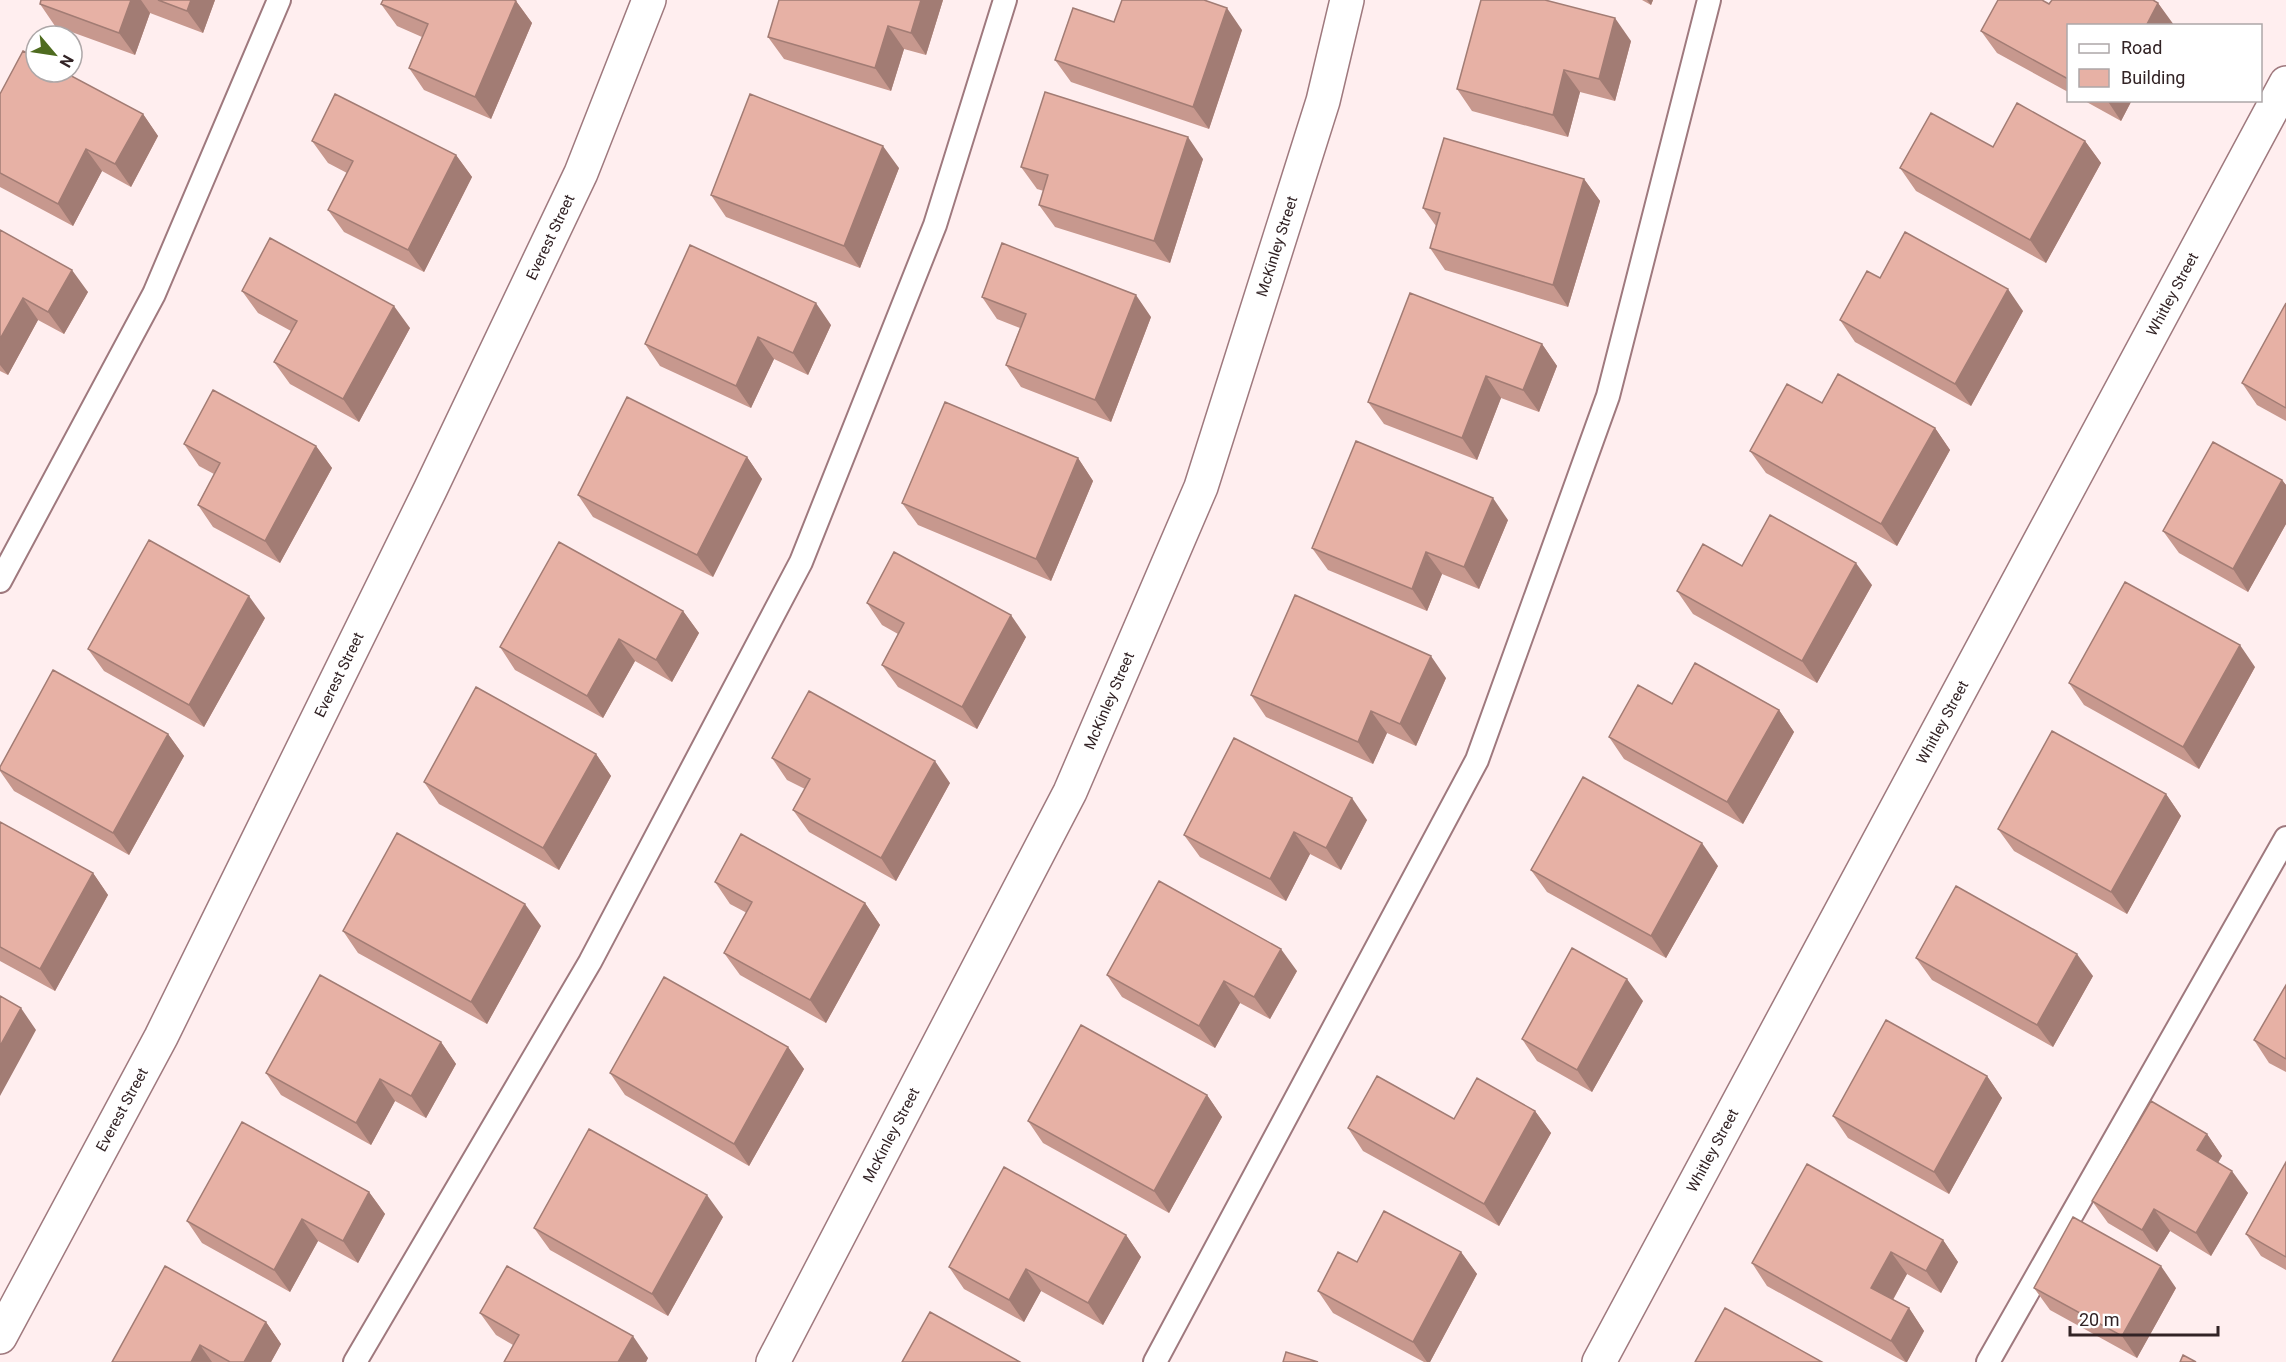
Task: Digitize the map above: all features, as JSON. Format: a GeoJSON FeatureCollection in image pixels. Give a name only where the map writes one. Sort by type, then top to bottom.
{"type":"FeatureCollection","features":[{"type":"Feature","properties":{"kind":"street","name":"Everest Street"},"geometry":{"type":"LineString","coordinates":[[0,1337],[161,1037],[430,490],[581,173],[649,0]]}},
{"type":"Feature","properties":{"kind":"street","name":"McKinley Street"},"geometry":{"type":"LineString","coordinates":[[773,1362],[1070,792],[1201,487],[1323,101],[1347,0]]}},
{"type":"Feature","properties":{"kind":"street","name":"Whitley Street"},"geometry":{"type":"LineString","coordinates":[[1599,1362],[2286,83]]}},
{"type":"Feature","properties":{"kind":"lane"},"geometry":{"type":"LineString","coordinates":[[0,581],[154,294],[279,0]]}},
{"type":"Feature","properties":{"kind":"lane"},"geometry":{"type":"LineString","coordinates":[[355,1362],[590,962],[801,562],[935,225],[1005,0]]}},
{"type":"Feature","properties":{"kind":"lane"},"geometry":{"type":"LineString","coordinates":[[1155,1362],[1478,760],[1608,396],[1709,0]]}},
{"type":"Feature","properties":{"kind":"lane"},"geometry":{"type":"LineString","coordinates":[[1988,1362],[2286,838]]}},
{"type":"Feature","properties":{"kind":"building"},"geometry":{"type":"Polygon","coordinates":[[[41,0],[131,0],[119,33],[40,4],[41,0]]]}},
{"type":"Feature","properties":{"kind":"building"},"geometry":{"type":"Polygon","coordinates":[[[158,0],[191,0],[187,11],[158,0]]]}},
{"type":"Feature","properties":{"kind":"building"},"geometry":{"type":"Polygon","coordinates":[[[383,0],[516,1],[475,97],[409,68],[428,24],[381,4],[383,0]]]}},
{"type":"Feature","properties":{"kind":"building"},"geometry":{"type":"Polygon","coordinates":[[[779,0],[921,0],[911,33],[888,26],[875,68],[768,37],[779,0]]]}},
{"type":"Feature","properties":{"kind":"building"},"geometry":{"type":"Polygon","coordinates":[[[1122,0],[1204,0],[1227,8],[1193,107],[1055,60],[1073,8],[1114,22],[1122,0]]]}},
{"type":"Feature","properties":{"kind":"building"},"geometry":{"type":"Polygon","coordinates":[[[1481,0],[1545,0],[1615,18],[1599,79],[1564,70],[1553,115],[1457,89],[1481,0]]]}},
{"type":"Feature","properties":{"kind":"building"},"geometry":{"type":"Polygon","coordinates":[[[1998,0],[2042,0],[2049,4],[2052,0],[2153,0],[2158,3],[2147,24],[2067,24],[2067,78],[1981,31],[1998,0]]]}},
{"type":"Feature","properties":{"kind":"building"},"geometry":{"type":"Polygon","coordinates":[[[23,51],[24,84],[84,83],[143,114],[115,164],[86,149],[58,204],[0,173],[0,94],[23,51]]]}},
{"type":"Feature","properties":{"kind":"building"},"geometry":{"type":"Polygon","coordinates":[[[1045,92],[1188,137],[1154,241],[1039,205],[1048,175],[1021,167],[1045,92]]]}},
{"type":"Feature","properties":{"kind":"building"},"geometry":{"type":"Polygon","coordinates":[[[335,94],[456,155],[408,250],[328,210],[353,161],[312,141],[335,94]]]}},
{"type":"Feature","properties":{"kind":"building"},"geometry":{"type":"Polygon","coordinates":[[[750,94],[883,146],[844,246],[711,195],[750,94]]]}},
{"type":"Feature","properties":{"kind":"building"},"geometry":{"type":"Polygon","coordinates":[[[2017,103],[2085,141],[2030,240],[1900,168],[1931,113],[1993,147],[2017,103]]]}},
{"type":"Feature","properties":{"kind":"building"},"geometry":{"type":"Polygon","coordinates":[[[1444,138],[1584,179],[1553,285],[1430,248],[1440,213],[1423,208],[1444,138]]]}},
{"type":"Feature","properties":{"kind":"building"},"geometry":{"type":"Polygon","coordinates":[[[0,230],[72,270],[48,312],[23,298],[0,339],[0,230]]]}},
{"type":"Feature","properties":{"kind":"building"},"geometry":{"type":"Polygon","coordinates":[[[1905,232],[2008,289],[1955,384],[1840,320],[1867,271],[1880,278],[1905,232]]]}},
{"type":"Feature","properties":{"kind":"building"},"geometry":{"type":"Polygon","coordinates":[[[270,238],[394,306],[343,399],[274,362],[297,321],[242,291],[270,238]]]}},
{"type":"Feature","properties":{"kind":"building"},"geometry":{"type":"Polygon","coordinates":[[[1002,243],[1136,295],[1095,400],[1006,365],[1026,314],[982,297],[1002,243]]]}},
{"type":"Feature","properties":{"kind":"building"},"geometry":{"type":"Polygon","coordinates":[[[690,245],[816,303],[793,353],[758,337],[736,386],[645,344],[690,245]]]}},
{"type":"Feature","properties":{"kind":"building"},"geometry":{"type":"Polygon","coordinates":[[[1410,293],[1542,344],[1523,390],[1486,376],[1462,438],[1368,402],[1410,293]]]}},
{"type":"Feature","properties":{"kind":"building"},"geometry":{"type":"Polygon","coordinates":[[[2286,303],[2286,408],[2242,383],[2286,303]]]}},
{"type":"Feature","properties":{"kind":"building"},"geometry":{"type":"Polygon","coordinates":[[[1838,374],[1935,428],[1881,524],[1750,451],[1787,384],[1822,403],[1838,374]]]}},
{"type":"Feature","properties":{"kind":"building"},"geometry":{"type":"Polygon","coordinates":[[[213,390],[316,446],[265,541],[198,505],[220,463],[184,444],[213,390]]]}},
{"type":"Feature","properties":{"kind":"building"},"geometry":{"type":"Polygon","coordinates":[[[627,397],[747,457],[697,555],[578,495],[627,397]]]}},
{"type":"Feature","properties":{"kind":"building"},"geometry":{"type":"Polygon","coordinates":[[[945,402],[1078,458],[1036,559],[902,503],[945,402]]]}},
{"type":"Feature","properties":{"kind":"building"},"geometry":{"type":"Polygon","coordinates":[[[1356,441],[1493,498],[1464,567],[1426,552],[1412,589],[1312,548],[1356,441]]]}},
{"type":"Feature","properties":{"kind":"building"},"geometry":{"type":"Polygon","coordinates":[[[2213,442],[2282,480],[2233,569],[2163,531],[2213,442]]]}},
{"type":"Feature","properties":{"kind":"building"},"geometry":{"type":"Polygon","coordinates":[[[1770,515],[1856,563],[1802,661],[1677,591],[1703,544],[1742,566],[1770,515]]]}},
{"type":"Feature","properties":{"kind":"building"},"geometry":{"type":"Polygon","coordinates":[[[149,540],[249,596],[189,705],[88,649],[149,540]]]}},
{"type":"Feature","properties":{"kind":"building"},"geometry":{"type":"Polygon","coordinates":[[[559,542],[683,611],[656,660],[619,639],[587,696],[500,647],[559,542]]]}},
{"type":"Feature","properties":{"kind":"building"},"geometry":{"type":"Polygon","coordinates":[[[894,552],[1011,615],[962,707],[882,665],[904,623],[867,603],[894,552]]]}},
{"type":"Feature","properties":{"kind":"building"},"geometry":{"type":"Polygon","coordinates":[[[2125,582],[2240,645],[2183,747],[2069,683],[2125,582]]]}},
{"type":"Feature","properties":{"kind":"building"},"geometry":{"type":"Polygon","coordinates":[[[1295,595],[1431,656],[1400,724],[1371,711],[1358,742],[1251,695],[1295,595]]]}},
{"type":"Feature","properties":{"kind":"building"},"geometry":{"type":"Polygon","coordinates":[[[1695,663],[1779,710],[1727,802],[1609,737],[1638,685],[1672,704],[1695,663]]]}},
{"type":"Feature","properties":{"kind":"building"},"geometry":{"type":"Polygon","coordinates":[[[53,670],[168,734],[113,833],[0,770],[53,670]]]}},
{"type":"Feature","properties":{"kind":"building"},"geometry":{"type":"Polygon","coordinates":[[[476,687],[596,754],[543,848],[424,782],[476,687]]]}},
{"type":"Feature","properties":{"kind":"building"},"geometry":{"type":"Polygon","coordinates":[[[809,691],[935,761],[881,858],[793,810],[810,779],[772,758],[809,691]]]}},
{"type":"Feature","properties":{"kind":"building"},"geometry":{"type":"Polygon","coordinates":[[[2052,731],[2166,794],[2111,892],[1998,829],[2052,731]]]}},
{"type":"Feature","properties":{"kind":"building"},"geometry":{"type":"Polygon","coordinates":[[[1234,738],[1352,798],[1326,848],[1294,832],[1270,879],[1184,835],[1234,738]]]}},
{"type":"Feature","properties":{"kind":"building"},"geometry":{"type":"Polygon","coordinates":[[[1583,777],[1702,843],[1651,936],[1531,870],[1583,777]]]}},
{"type":"Feature","properties":{"kind":"building"},"geometry":{"type":"Polygon","coordinates":[[[0,822],[93,873],[40,969],[0,947],[0,822]]]}},
{"type":"Feature","properties":{"kind":"building"},"geometry":{"type":"Polygon","coordinates":[[[397,833],[525,904],[471,1002],[343,931],[397,833]]]}},
{"type":"Feature","properties":{"kind":"building"},"geometry":{"type":"Polygon","coordinates":[[[741,834],[865,903],[810,1000],[724,953],[752,902],[715,882],[741,834]]]}},
{"type":"Feature","properties":{"kind":"building"},"geometry":{"type":"Polygon","coordinates":[[[1159,881],[1281,949],[1254,997],[1224,981],[1199,1026],[1107,975],[1159,881]]]}},
{"type":"Feature","properties":{"kind":"building"},"geometry":{"type":"Polygon","coordinates":[[[1956,886],[2077,954],[2037,1025],[1916,958],[1956,886]]]}},
{"type":"Feature","properties":{"kind":"building"},"geometry":{"type":"Polygon","coordinates":[[[1572,948],[1627,979],[1577,1070],[1522,1039],[1572,948]]]}},
{"type":"Feature","properties":{"kind":"building"},"geometry":{"type":"Polygon","coordinates":[[[320,975],[441,1042],[411,1096],[380,1079],[356,1123],[266,1073],[320,975]]]}},
{"type":"Feature","properties":{"kind":"building"},"geometry":{"type":"Polygon","coordinates":[[[664,977],[788,1047],[734,1144],[610,1073],[664,977]]]}},
{"type":"Feature","properties":{"kind":"building"},"geometry":{"type":"Polygon","coordinates":[[[2286,985],[2286,1059],[2254,1040],[2286,985]]]}},
{"type":"Feature","properties":{"kind":"building"},"geometry":{"type":"Polygon","coordinates":[[[0,996],[21,1008],[0,1046],[0,996]]]}},
{"type":"Feature","properties":{"kind":"building"},"geometry":{"type":"Polygon","coordinates":[[[1886,1020],[1987,1076],[1934,1172],[1833,1116],[1886,1020]]]}},
{"type":"Feature","properties":{"kind":"building"},"geometry":{"type":"Polygon","coordinates":[[[1081,1025],[1207,1095],[1154,1191],[1028,1121],[1081,1025]]]}},
{"type":"Feature","properties":{"kind":"building"},"geometry":{"type":"Polygon","coordinates":[[[1377,1076],[1454,1119],[1477,1078],[1535,1111],[1484,1204],[1348,1128],[1377,1076]]]}},
{"type":"Feature","properties":{"kind":"building"},"geometry":{"type":"Polygon","coordinates":[[[2151,1101],[2207,1134],[2197,1150],[2232,1171],[2196,1233],[2154,1209],[2142,1230],[2092,1201],[2151,1101]]]}},
{"type":"Feature","properties":{"kind":"building"},"geometry":{"type":"Polygon","coordinates":[[[242,1122],[369,1192],[343,1241],[302,1219],[274,1270],[187,1221],[242,1122]]]}},
{"type":"Feature","properties":{"kind":"building"},"geometry":{"type":"Polygon","coordinates":[[[589,1129],[707,1195],[652,1294],[534,1228],[589,1129]]]}},
{"type":"Feature","properties":{"kind":"building"},"geometry":{"type":"Polygon","coordinates":[[[2286,1162],[2286,1257],[2246,1234],[2286,1162]]]}},
{"type":"Feature","properties":{"kind":"building"},"geometry":{"type":"Polygon","coordinates":[[[1807,1164],[1943,1240],[1926,1271],[1891,1252],[1871,1288],[1909,1308],[1891,1341],[1752,1263],[1807,1164]]]}},
{"type":"Feature","properties":{"kind":"building"},"geometry":{"type":"Polygon","coordinates":[[[1004,1167],[1126,1235],[1088,1303],[1026,1269],[1009,1300],[949,1267],[1004,1167]]]}},
{"type":"Feature","properties":{"kind":"building"},"geometry":{"type":"Polygon","coordinates":[[[1384,1211],[1461,1252],[1413,1342],[1318,1291],[1338,1252],[1357,1262],[1384,1211]]]}},
{"type":"Feature","properties":{"kind":"building"},"geometry":{"type":"Polygon","coordinates":[[[2073,1217],[2161,1266],[2122,1336],[2034,1288],[2073,1217]]]}},
{"type":"Feature","properties":{"kind":"building"},"geometry":{"type":"Polygon","coordinates":[[[165,1266],[266,1322],[244,1362],[230,1362],[200,1345],[191,1362],[112,1362],[165,1266]]]}},
{"type":"Feature","properties":{"kind":"building"},"geometry":{"type":"Polygon","coordinates":[[[507,1266],[633,1336],[618,1362],[504,1362],[519,1335],[480,1313],[507,1266]]]}},
{"type":"Feature","properties":{"kind":"building"},"geometry":{"type":"Polygon","coordinates":[[[1725,1308],[1822,1362],[1695,1362],[1725,1308]]]}},
{"type":"Feature","properties":{"kind":"building"},"geometry":{"type":"Polygon","coordinates":[[[930,1312],[1020,1362],[902,1362],[930,1312]]]}},
{"type":"Feature","properties":{"kind":"building"},"geometry":{"type":"Polygon","coordinates":[[[1286,1352],[1318,1362],[1283,1362],[1286,1352]]]}},
{"type":"Feature","properties":{"kind":"building"},"geometry":{"type":"Polygon","coordinates":[[[2183,1355],[2196,1362],[2180,1362],[2183,1355]]]}}]}
